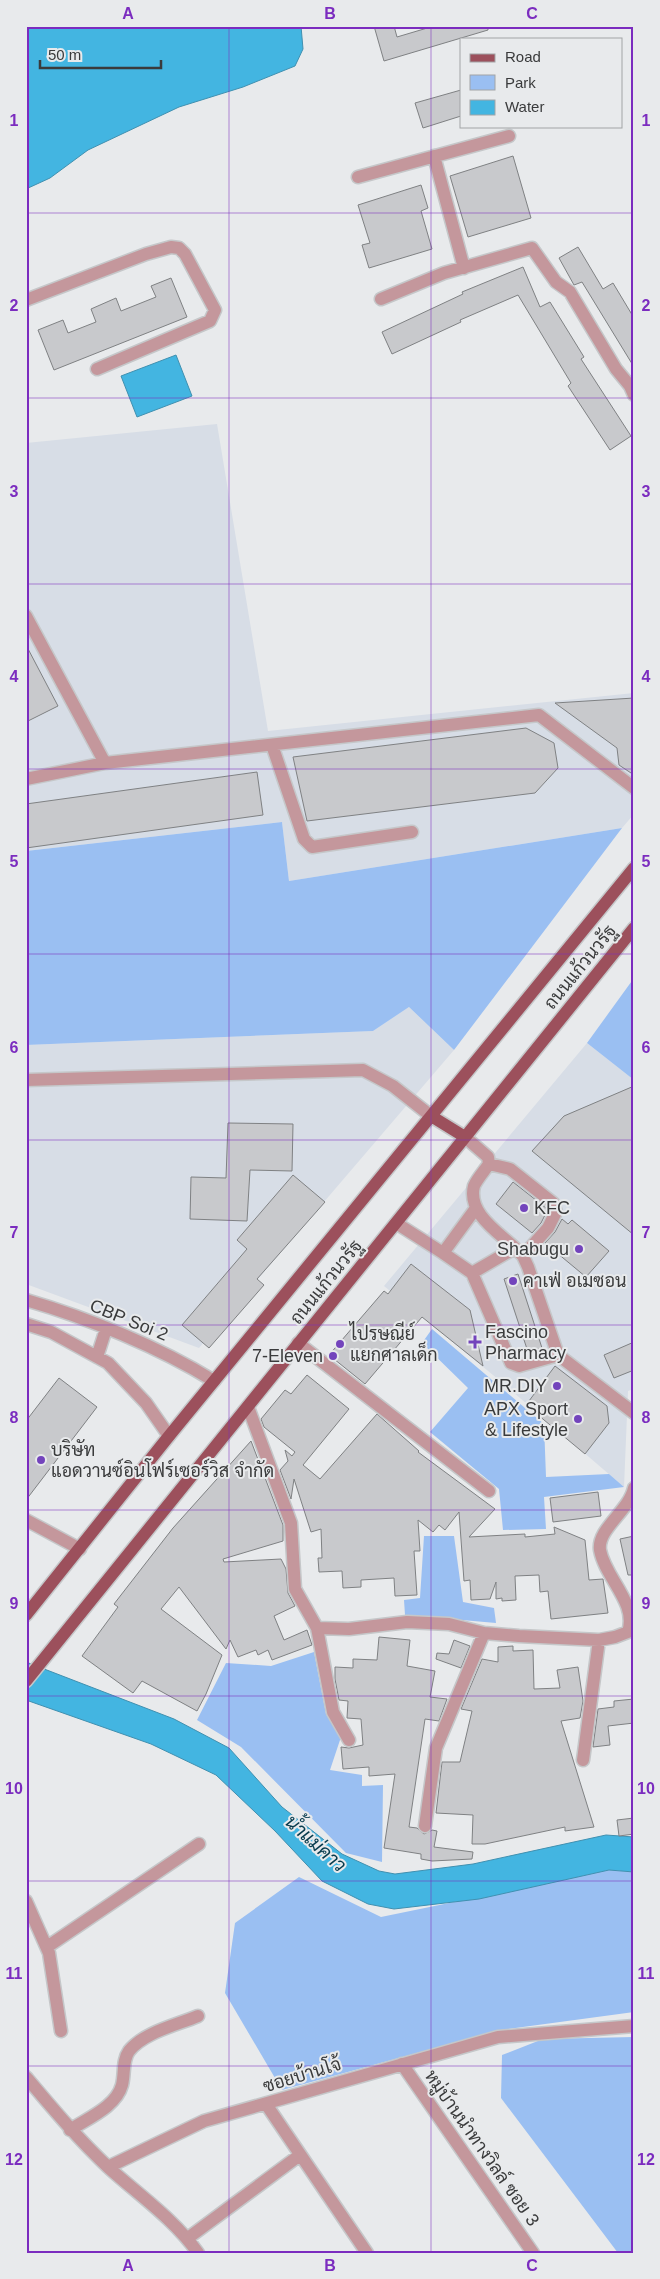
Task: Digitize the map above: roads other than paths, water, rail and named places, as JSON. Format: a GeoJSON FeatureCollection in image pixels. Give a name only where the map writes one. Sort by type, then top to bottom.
{"type":"FeatureCollection","features":[{"type":"Feature","properties":{"kind":"main road","name":"ถนนแก้วนวรัฐ"},"geometry":{"type":"LineString","coordinates":[[26,1615],[169,1436],[634,868]]}},
{"type":"Feature","properties":{"kind":"main road","name":"ถนนแก้วนวรัฐ"},"geometry":{"type":"LineString","coordinates":[[26,1681],[634,928]]}},
{"type":"Feature","properties":{"kind":"main road"},"geometry":{"type":"LineString","coordinates":[[431,1116],[465,1137]]}},
{"type":"Feature","properties":{"kind":"street"},"geometry":{"type":"LineString","coordinates":[[358,177],[509,136]]}},
{"type":"Feature","properties":{"kind":"street"},"geometry":{"type":"LineString","coordinates":[[434,156],[464,268]]}},
{"type":"Feature","properties":{"kind":"street"},"geometry":{"type":"LineString","coordinates":[[26,300],[146,254],[171,247],[179,248],[185,254],[215,310],[210,321],[97,368]]}},
{"type":"Feature","properties":{"kind":"street"},"geometry":{"type":"LineString","coordinates":[[381,299],[444,273],[532,248],[556,282],[570,292],[616,369],[630,386],[634,396]]}},
{"type":"Feature","properties":{"kind":"street"},"geometry":{"type":"LineString","coordinates":[[26,616],[105,763]]}},
{"type":"Feature","properties":{"kind":"street"},"geometry":{"type":"LineString","coordinates":[[26,779],[105,763],[539,715],[634,788]]}},
{"type":"Feature","properties":{"kind":"street"},"geometry":{"type":"LineString","coordinates":[[272,744],[304,839],[312,847],[412,832]]}},
{"type":"Feature","properties":{"kind":"street"},"geometry":{"type":"LineString","coordinates":[[26,1080],[363,1070],[393,1086],[431,1116]]}},
{"type":"Feature","properties":{"kind":"street"},"geometry":{"type":"LineString","coordinates":[[465,1137],[488,1157],[489,1164],[474,1186],[476,1208],[481,1216],[519,1252],[558,1355],[634,1413]]}},
{"type":"Feature","properties":{"kind":"street"},"geometry":{"type":"LineString","coordinates":[[472,1273],[519,1252],[548,1228],[556,1212],[552,1203],[510,1169],[489,1164]]}},
{"type":"Feature","properties":{"kind":"street"},"geometry":{"type":"LineString","coordinates":[[442,1253],[476,1208]]}},
{"type":"Feature","properties":{"kind":"street"},"geometry":{"type":"LineString","coordinates":[[396,1223],[472,1273],[511,1363],[519,1366],[558,1355]]}},
{"type":"Feature","properties":{"kind":"street","name":"CBP Soi 2"},"geometry":{"type":"LineString","coordinates":[[26,1300],[49,1306],[182,1361],[214,1381]]}},
{"type":"Feature","properties":{"kind":"street"},"geometry":{"type":"LineString","coordinates":[[26,1324],[51,1332],[108,1363],[146,1402],[169,1436]]}},
{"type":"Feature","properties":{"kind":"street"},"geometry":{"type":"LineString","coordinates":[[97,1357],[106,1329]]}},
{"type":"Feature","properties":{"kind":"street"},"geometry":{"type":"LineString","coordinates":[[298,1343],[489,1491]]}},
{"type":"Feature","properties":{"kind":"street"},"geometry":{"type":"LineString","coordinates":[[248,1407],[291,1524],[295,1589],[317,1628],[333,1712],[348,1740]]}},
{"type":"Feature","properties":{"kind":"street"},"geometry":{"type":"LineString","coordinates":[[317,1628],[349,1628],[407,1622],[449,1624],[484,1633],[599,1640],[632,1634],[630,1612],[606,1569],[600,1549],[601,1536],[624,1510],[634,1488]]}},
{"type":"Feature","properties":{"kind":"street"},"geometry":{"type":"LineString","coordinates":[[26,1520],[80,1549]]}},
{"type":"Feature","properties":{"kind":"street"},"geometry":{"type":"LineString","coordinates":[[425,1826],[436,1748],[484,1633]]}},
{"type":"Feature","properties":{"kind":"street"},"geometry":{"type":"LineString","coordinates":[[583,1760],[599,1640]]}},
{"type":"Feature","properties":{"kind":"street"},"geometry":{"type":"LineString","coordinates":[[46,1947],[199,1844]]}},
{"type":"Feature","properties":{"kind":"street"},"geometry":{"type":"LineString","coordinates":[[26,1901],[46,1947],[61,2031]]}},
{"type":"Feature","properties":{"kind":"street"},"geometry":{"type":"LineString","coordinates":[[70,2130],[109,2105],[117,2096],[121,2086],[124,2063],[129,2052],[137,2044],[156,2033],[198,2016]]}},
{"type":"Feature","properties":{"kind":"street","name":"ซอยบ้านโจ้"},"geometry":{"type":"LineString","coordinates":[[108,2167],[204,2121],[498,2036],[634,2026]]}},
{"type":"Feature","properties":{"kind":"street","name":"หมู่บ้านนำทางวิลล์ ซอย 3"},"geometry":{"type":"LineString","coordinates":[[402,2064],[534,2253]]}},
{"type":"Feature","properties":{"kind":"street"},"geometry":{"type":"LineString","coordinates":[[26,2077],[70,2130],[108,2167],[188,2238],[198,2253]]}},
{"type":"Feature","properties":{"kind":"street"},"geometry":{"type":"LineString","coordinates":[[266,2104],[367,2253]]}},
{"type":"Feature","properties":{"kind":"street"},"geometry":{"type":"LineString","coordinates":[[188,2238],[300,2154]]}},
{"type":"Feature","properties":{"kind":"water"},"geometry":{"type":"Polygon","coordinates":[[[26,26],[301,26],[303,49],[295,66],[243,87],[179,107],[88,150],[50,178],[26,189],[26,26]]]}},
{"type":"Feature","properties":{"kind":"water"},"geometry":{"type":"Polygon","coordinates":[[[176,355],[192,396],[137,417],[121,376],[176,355]]]}},
{"type":"Feature","properties":{"kind":"water","name":"น้ำแม่คาว"},"geometry":{"type":"Polygon","coordinates":[[[26,1662],[174,1719],[229,1748],[282,1807],[342,1854],[379,1871],[395,1874],[473,1864],[606,1835],[634,1837],[634,1872],[609,1870],[479,1899],[394,1909],[368,1904],[322,1881],[275,1831],[216,1775],[151,1744],[26,1700],[26,1662]]]}},
{"type":"Feature","properties":{"kind":"place","name":"KFC"},"geometry":{"type":"Point","coordinates":[524,1208]}},
{"type":"Feature","properties":{"kind":"place","name":"Shabugu"},"geometry":{"type":"Point","coordinates":[579,1249]}},
{"type":"Feature","properties":{"kind":"place","name":"คาเฟ่ อเมซอน"},"geometry":{"type":"Point","coordinates":[513,1281]}},
{"type":"Feature","properties":{"kind":"place","name":"Fascino Pharmacy"},"geometry":{"type":"Point","coordinates":[475,1342]}},
{"type":"Feature","properties":{"kind":"place","name":"ไปรษณีย์ แยกศาลเด็ก"},"geometry":{"type":"Point","coordinates":[340,1344]}},
{"type":"Feature","properties":{"kind":"place","name":"7-Eleven"},"geometry":{"type":"Point","coordinates":[333,1356]}},
{"type":"Feature","properties":{"kind":"place","name":"MR.DIY"},"geometry":{"type":"Point","coordinates":[557,1386]}},
{"type":"Feature","properties":{"kind":"place","name":"APX Sport & Lifestyle"},"geometry":{"type":"Point","coordinates":[578,1419]}},
{"type":"Feature","properties":{"kind":"place","name":"บริษัท แอดวานซ์อินโฟร์เซอร์วิส จำกัด"},"geometry":{"type":"Point","coordinates":[41,1460]}}]}
